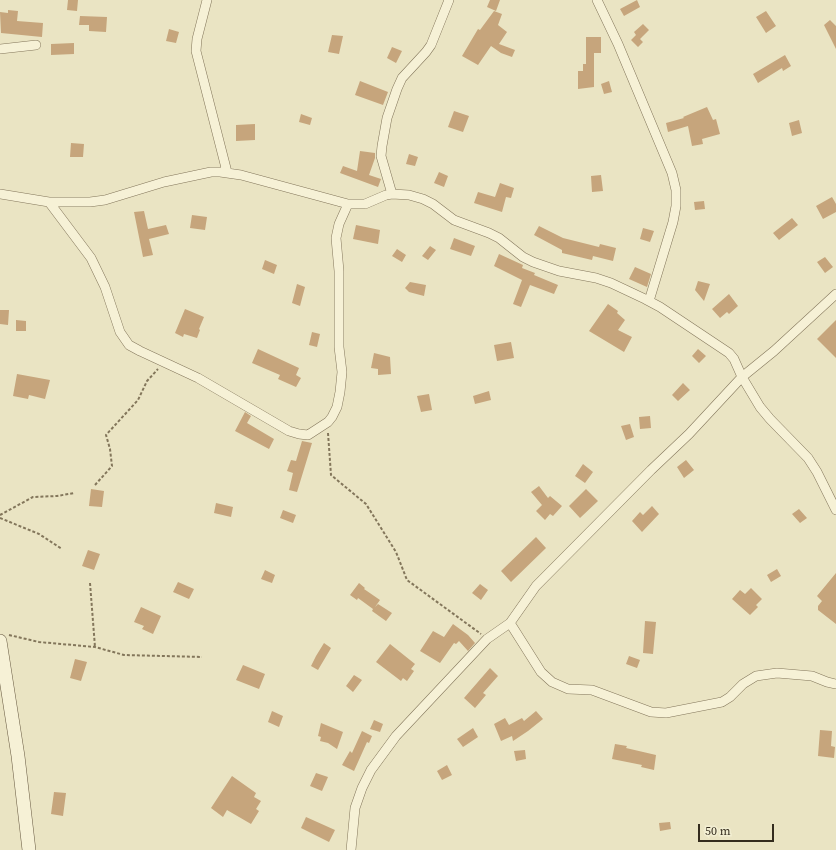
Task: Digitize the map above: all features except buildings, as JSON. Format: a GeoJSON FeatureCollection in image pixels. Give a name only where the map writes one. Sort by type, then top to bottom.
{"type":"FeatureCollection","features":[{"type":"Feature","properties":{"kind":"street"},"geometry":{"type":"LineString","coordinates":[[207,0],[197,39],[196,51],[227,172]]}},
{"type":"Feature","properties":{"kind":"street"},"geometry":{"type":"LineString","coordinates":[[392,194],[382,156],[382,146],[388,118],[402,78],[426,52],[431,44],[449,0]]}},
{"type":"Feature","properties":{"kind":"street"},"geometry":{"type":"LineString","coordinates":[[597,0],[618,44],[672,173],[676,190],[676,206],[673,222],[649,301]]}},
{"type":"Feature","properties":{"kind":"street"},"geometry":{"type":"LineString","coordinates":[[0,49],[36,45]]}},
{"type":"Feature","properties":{"kind":"street"},"geometry":{"type":"LineString","coordinates":[[0,194],[49,202],[90,202],[105,200],[164,182],[211,172],[227,172],[348,204],[365,204],[392,194],[409,195],[432,204],[454,220],[499,238],[518,253],[533,262],[560,271],[596,278],[611,283],[649,301],[729,353],[734,359],[742,378],[765,413],[808,458],[817,472],[836,510]]}},
{"type":"Feature","properties":{"kind":"street"},"geometry":{"type":"LineString","coordinates":[[49,202],[91,258],[105,287],[120,332],[129,345],[198,378],[288,431],[308,435],[328,422],[337,407],[340,392],[342,372],[339,347],[339,271],[336,238],[348,204]]}},
{"type":"Feature","properties":{"kind":"street"},"geometry":{"type":"LineString","coordinates":[[351,850],[355,808],[371,770],[396,736],[487,639],[510,623],[536,586],[651,470],[689,434],[742,378],[836,294]]}},
{"type":"Feature","properties":{"kind":"street"},"geometry":{"type":"LineString","coordinates":[[510,623],[540,672],[552,682],[568,689],[592,690],[607,694],[651,712],[666,713],[722,702],[730,697],[743,684],[756,676],[776,673],[812,676],[836,684]]}},
{"type":"Feature","properties":{"kind":"street"},"geometry":{"type":"LineString","coordinates":[[4,638],[29,850]]}},
{"type":"Feature","properties":{"kind":"path"},"geometry":{"type":"LineString","coordinates":[[95,485],[112,466],[110,449],[106,435],[138,400],[147,381],[165,362]]}},
{"type":"Feature","properties":{"kind":"path"},"geometry":{"type":"LineString","coordinates":[[328,422],[331,475],[366,504],[396,552],[407,580],[487,639]]}},
{"type":"Feature","properties":{"kind":"path"},"geometry":{"type":"LineString","coordinates":[[0,515],[33,497],[57,496],[74,493]]}},
{"type":"Feature","properties":{"kind":"path"},"geometry":{"type":"LineString","coordinates":[[0,518],[39,534],[62,550]]}},
{"type":"Feature","properties":{"kind":"path"},"geometry":{"type":"LineString","coordinates":[[90,583],[95,647]]}},
{"type":"Feature","properties":{"kind":"path"},"geometry":{"type":"LineString","coordinates":[[4,638],[95,647],[124,655],[202,656]]}}]}
